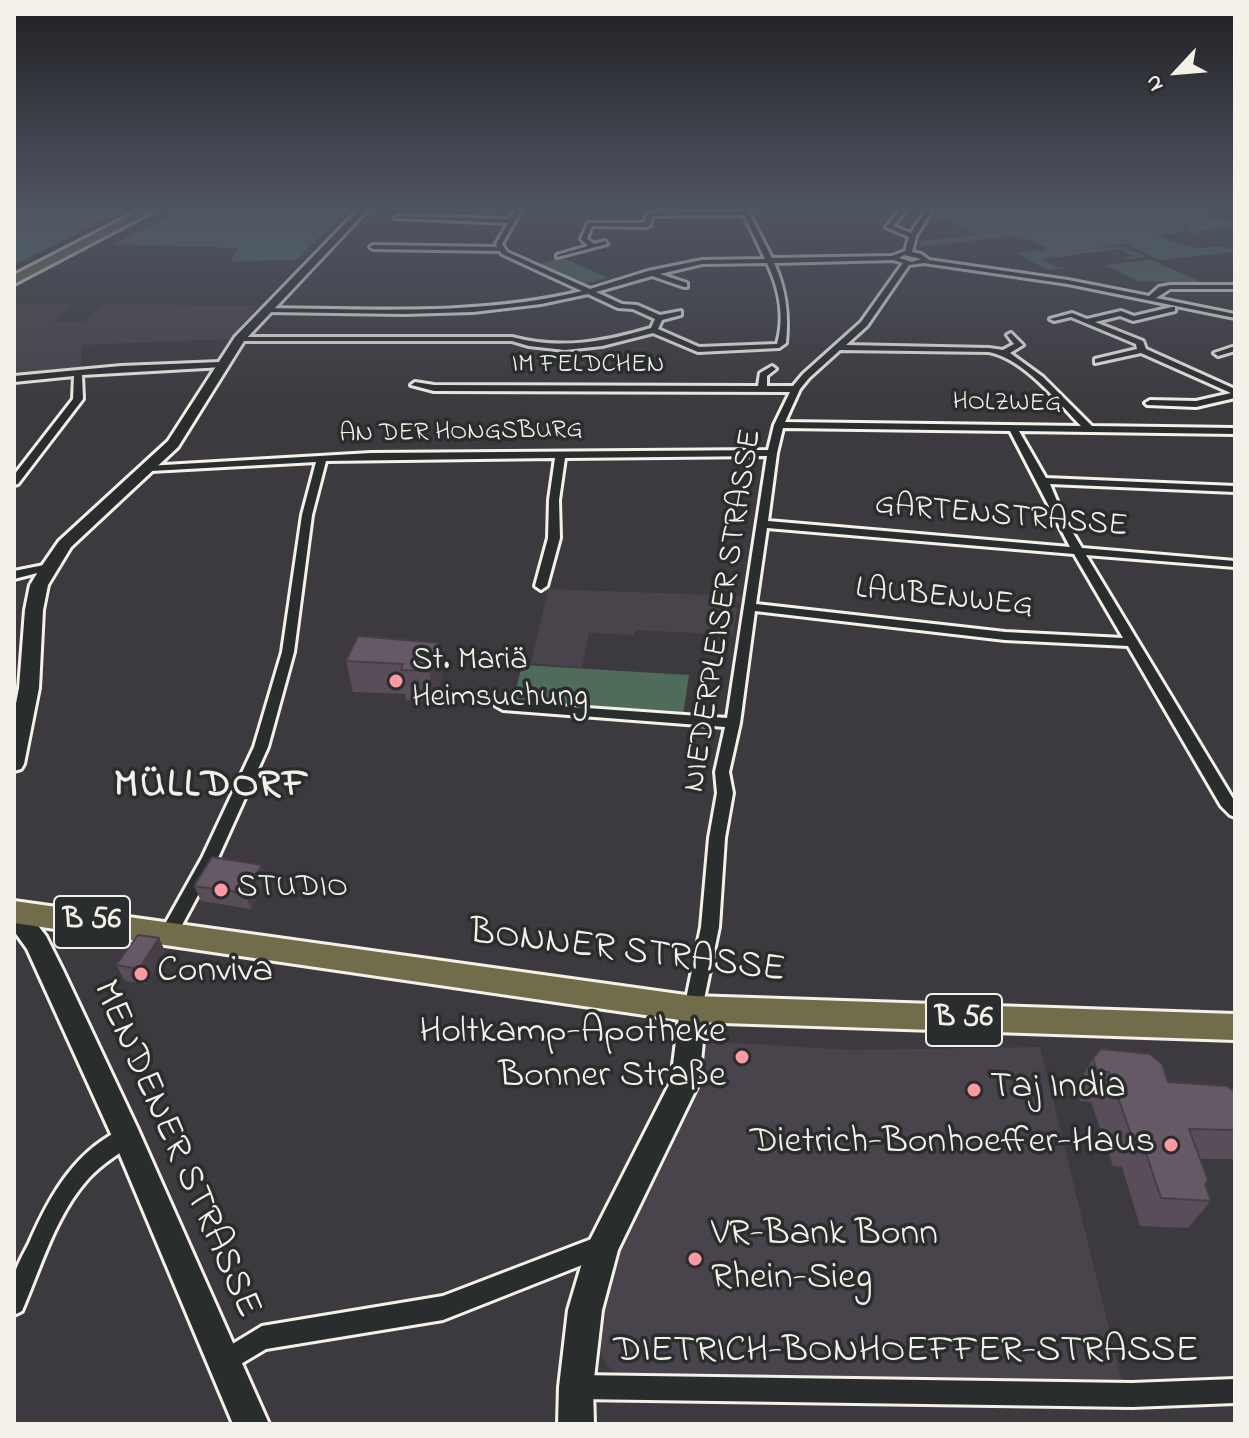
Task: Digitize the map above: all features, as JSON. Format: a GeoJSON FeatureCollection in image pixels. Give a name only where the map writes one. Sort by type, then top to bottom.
{"type":"FeatureCollection","features":[{"type":"Feature","properties":{"kind":"main road","name":"BONNER STRASSE"},"geometry":{"type":"LineString","coordinates":[[14,912],[693,1009],[1235,1027]]}},
{"type":"Feature","properties":{"kind":"street"},"geometry":{"type":"LineString","coordinates":[[14,764],[29,688],[34,610],[39,585],[49,567],[73,537],[151,468],[178,437],[239,339],[301,274]]}},
{"type":"Feature","properties":{"kind":"street"},"geometry":{"type":"LineString","coordinates":[[550,274],[659,318],[678,313]]}},
{"type":"Feature","properties":{"kind":"street"},"geometry":{"type":"LineString","coordinates":[[266,310],[469,310],[543,302],[647,274]]}},
{"type":"Feature","properties":{"kind":"street"},"geometry":{"type":"LineString","coordinates":[[654,274],[684,285]]}},
{"type":"Feature","properties":{"kind":"street"},"geometry":{"type":"LineString","coordinates":[[239,339],[512,339],[526,345],[601,345],[654,330],[698,350],[779,346],[786,313],[782,287],[776,274]]}},
{"type":"Feature","properties":{"kind":"street","name":"NIEDERPLEISER STRASSE"},"geometry":{"type":"LineString","coordinates":[[693,1009],[710,927],[725,793],[722,772],[733,723],[772,453],[779,425],[796,389],[806,376],[864,324],[899,274]]}},
{"type":"Feature","properties":{"kind":"street"},"geometry":{"type":"LineString","coordinates":[[1005,274],[1151,298],[1235,316]]}},
{"type":"Feature","properties":{"kind":"street"},"geometry":{"type":"LineString","coordinates":[[1151,298],[1170,287],[1235,287]]}},
{"type":"Feature","properties":{"kind":"street"},"geometry":{"type":"LineString","coordinates":[[1087,321],[1121,313],[1133,319],[1172,309]]}},
{"type":"Feature","properties":{"kind":"street"},"geometry":{"type":"LineString","coordinates":[[1054,319],[1072,315],[1140,343],[1142,350]]}},
{"type":"Feature","properties":{"kind":"street"},"geometry":{"type":"LineString","coordinates":[[654,330],[659,318]]}},
{"type":"Feature","properties":{"kind":"street"},"geometry":{"type":"LineString","coordinates":[[1004,353],[1019,345],[1011,335]]}},
{"type":"Feature","properties":{"kind":"street"},"geometry":{"type":"LineString","coordinates":[[839,347],[857,350],[989,350],[1004,353],[1040,379],[1088,428]]}},
{"type":"Feature","properties":{"kind":"street"},"geometry":{"type":"LineString","coordinates":[[1218,353],[1235,348]]}},
{"type":"Feature","properties":{"kind":"street"},"geometry":{"type":"LineString","coordinates":[[1098,361],[1142,350],[1235,394]]}},
{"type":"Feature","properties":{"kind":"street"},"geometry":{"type":"LineString","coordinates":[[14,379],[220,365]]}},
{"type":"Feature","properties":{"kind":"street"},"geometry":{"type":"LineString","coordinates":[[762,389],[763,375],[772,369]]}},
{"type":"Feature","properties":{"kind":"street"},"geometry":{"type":"LineString","coordinates":[[14,482],[78,399],[78,373]]}},
{"type":"Feature","properties":{"kind":"street","name":"IM FELDCHEN"},"geometry":{"type":"LineString","coordinates":[[415,385],[434,388],[796,389]]}},
{"type":"Feature","properties":{"kind":"street"},"geometry":{"type":"LineString","coordinates":[[1150,403],[1196,404],[1235,394]]}},
{"type":"Feature","properties":{"kind":"street","name":"HOLZWEG"},"geometry":{"type":"LineString","coordinates":[[779,425],[1235,431]]}},
{"type":"Feature","properties":{"kind":"street"},"geometry":{"type":"LineString","coordinates":[[1013,428],[1043,481],[1059,518],[1226,802],[1235,811]]}},
{"type":"Feature","properties":{"kind":"street","name":"AN DER HONGSBURG"},"geometry":{"type":"LineString","coordinates":[[151,468],[322,458],[772,453]]}},
{"type":"Feature","properties":{"kind":"street"},"geometry":{"type":"LineString","coordinates":[[541,586],[554,538],[554,500],[560,455]]}},
{"type":"Feature","properties":{"kind":"street"},"geometry":{"type":"LineString","coordinates":[[169,933],[210,858],[261,747],[288,652],[307,515],[322,458]]}},
{"type":"Feature","properties":{"kind":"street"},"geometry":{"type":"LineString","coordinates":[[1043,481],[1235,489]]}},
{"type":"Feature","properties":{"kind":"street","name":"GARTENSTRASSE"},"geometry":{"type":"LineString","coordinates":[[763,524],[1235,564]]}},
{"type":"Feature","properties":{"kind":"street"},"geometry":{"type":"LineString","coordinates":[[14,575],[49,567]]}},
{"type":"Feature","properties":{"kind":"street","name":"LAUBENWEG"},"geometry":{"type":"LineString","coordinates":[[750,607],[1005,636],[1132,642]]}},
{"type":"Feature","properties":{"kind":"street"},"geometry":{"type":"LineString","coordinates":[[503,706],[733,723]]}},
{"type":"Feature","properties":{"kind":"street","name":"MENDENER STRASSE"},"geometry":{"type":"LineString","coordinates":[[14,912],[37,943],[127,1137],[251,1424]]}},
{"type":"Feature","properties":{"kind":"street"},"geometry":{"type":"LineString","coordinates":[[576,1424],[576,1387],[585,1310],[603,1246],[685,1083],[693,1009]]}},
{"type":"Feature","properties":{"kind":"street"},"geometry":{"type":"LineString","coordinates":[[14,1303],[77,1176],[99,1154],[127,1137]]}},
{"type":"Feature","properties":{"kind":"street"},"geometry":{"type":"LineString","coordinates":[[224,1362],[262,1338],[443,1308],[603,1246]]}},
{"type":"Feature","properties":{"kind":"street","name":"DIETRICH-BONHOEFFER-STRASSE"},"geometry":{"type":"LineString","coordinates":[[576,1387],[1132,1395],[1235,1391]]}},
{"type":"Feature","properties":{"kind":"shaded area"},"geometry":{"type":"Polygon","coordinates":[[[14,304],[72,304],[53,322],[84,322],[103,304],[257,306],[230,339],[82,345],[80,376],[14,383],[14,304]]]}},
{"type":"Feature","properties":{"kind":"shaded area"},"geometry":{"type":"Polygon","coordinates":[[[548,589],[742,596],[740,602],[727,602],[727,607],[737,608],[733,635],[635,630],[634,635],[589,633],[582,668],[531,663],[548,589]]]}},
{"type":"Feature","properties":{"kind":"shaded area"},"geometry":{"type":"Polygon","coordinates":[[[695,1040],[849,1050],[1040,1047],[1122,1382],[618,1374],[607,1365],[595,1341],[608,1274],[623,1234],[648,1191],[699,1086],[695,1040]]]}},
{"type":"Feature","properties":{"kind":"green space"},"geometry":{"type":"Polygon","coordinates":[[[559,274],[600,274],[609,278],[583,284],[559,274]]]}},
{"type":"Feature","properties":{"kind":"green space"},"geometry":{"type":"Polygon","coordinates":[[[1124,274],[1183,274],[1203,283],[1138,281],[1124,274]]]}},
{"type":"Feature","properties":{"kind":"green space"},"geometry":{"type":"Polygon","coordinates":[[[522,665],[689,675],[683,715],[513,702],[522,665]]]}},
{"type":"Feature","properties":{"kind":"building"},"geometry":{"type":"Polygon","coordinates":[[[358,636],[439,643],[429,671],[401,670],[403,664],[346,661],[358,636]]]}},
{"type":"Feature","properties":{"kind":"building"},"geometry":{"type":"Polygon","coordinates":[[[212,857],[262,865],[245,893],[194,886],[212,857]]]}},
{"type":"Feature","properties":{"kind":"building"},"geometry":{"type":"Polygon","coordinates":[[[138,935],[159,938],[139,969],[116,965],[138,935]]]}},
{"type":"Feature","properties":{"kind":"building"},"geometry":{"type":"Polygon","coordinates":[[[1101,1049],[1150,1054],[1162,1064],[1168,1082],[1227,1086],[1235,1092],[1235,1130],[1189,1129],[1208,1180],[1205,1184],[1211,1201],[1161,1198],[1141,1138],[1132,1137],[1109,1072],[1097,1071],[1093,1058],[1101,1049]]]}},
{"type":"Feature","properties":{"kind":"place","name":"St. Mariä Heimsuchung"},"geometry":{"type":"Point","coordinates":[396,681]}},
{"type":"Feature","properties":{"kind":"place","name":"STUDIO"},"geometry":{"type":"Point","coordinates":[221,890]}},
{"type":"Feature","properties":{"kind":"place","name":"Conviva"},"geometry":{"type":"Point","coordinates":[141,974]}},
{"type":"Feature","properties":{"kind":"place","name":"Holtkamp-Apotheke Bonner Straße"},"geometry":{"type":"Point","coordinates":[742,1057]}},
{"type":"Feature","properties":{"kind":"place","name":"Taj India"},"geometry":{"type":"Point","coordinates":[974,1090]}},
{"type":"Feature","properties":{"kind":"place","name":"Dietrich-Bonhoeffer-Haus"},"geometry":{"type":"Point","coordinates":[1171,1145]}},
{"type":"Feature","properties":{"kind":"place","name":"VR-Bank Bonn Rhein-Sieg"},"geometry":{"type":"Point","coordinates":[695,1259]}},
{"type":"Feature","properties":{"kind":"district","name":"MÜLLDORF"},"geometry":{"type":"Point","coordinates":[212,788]}}]}
